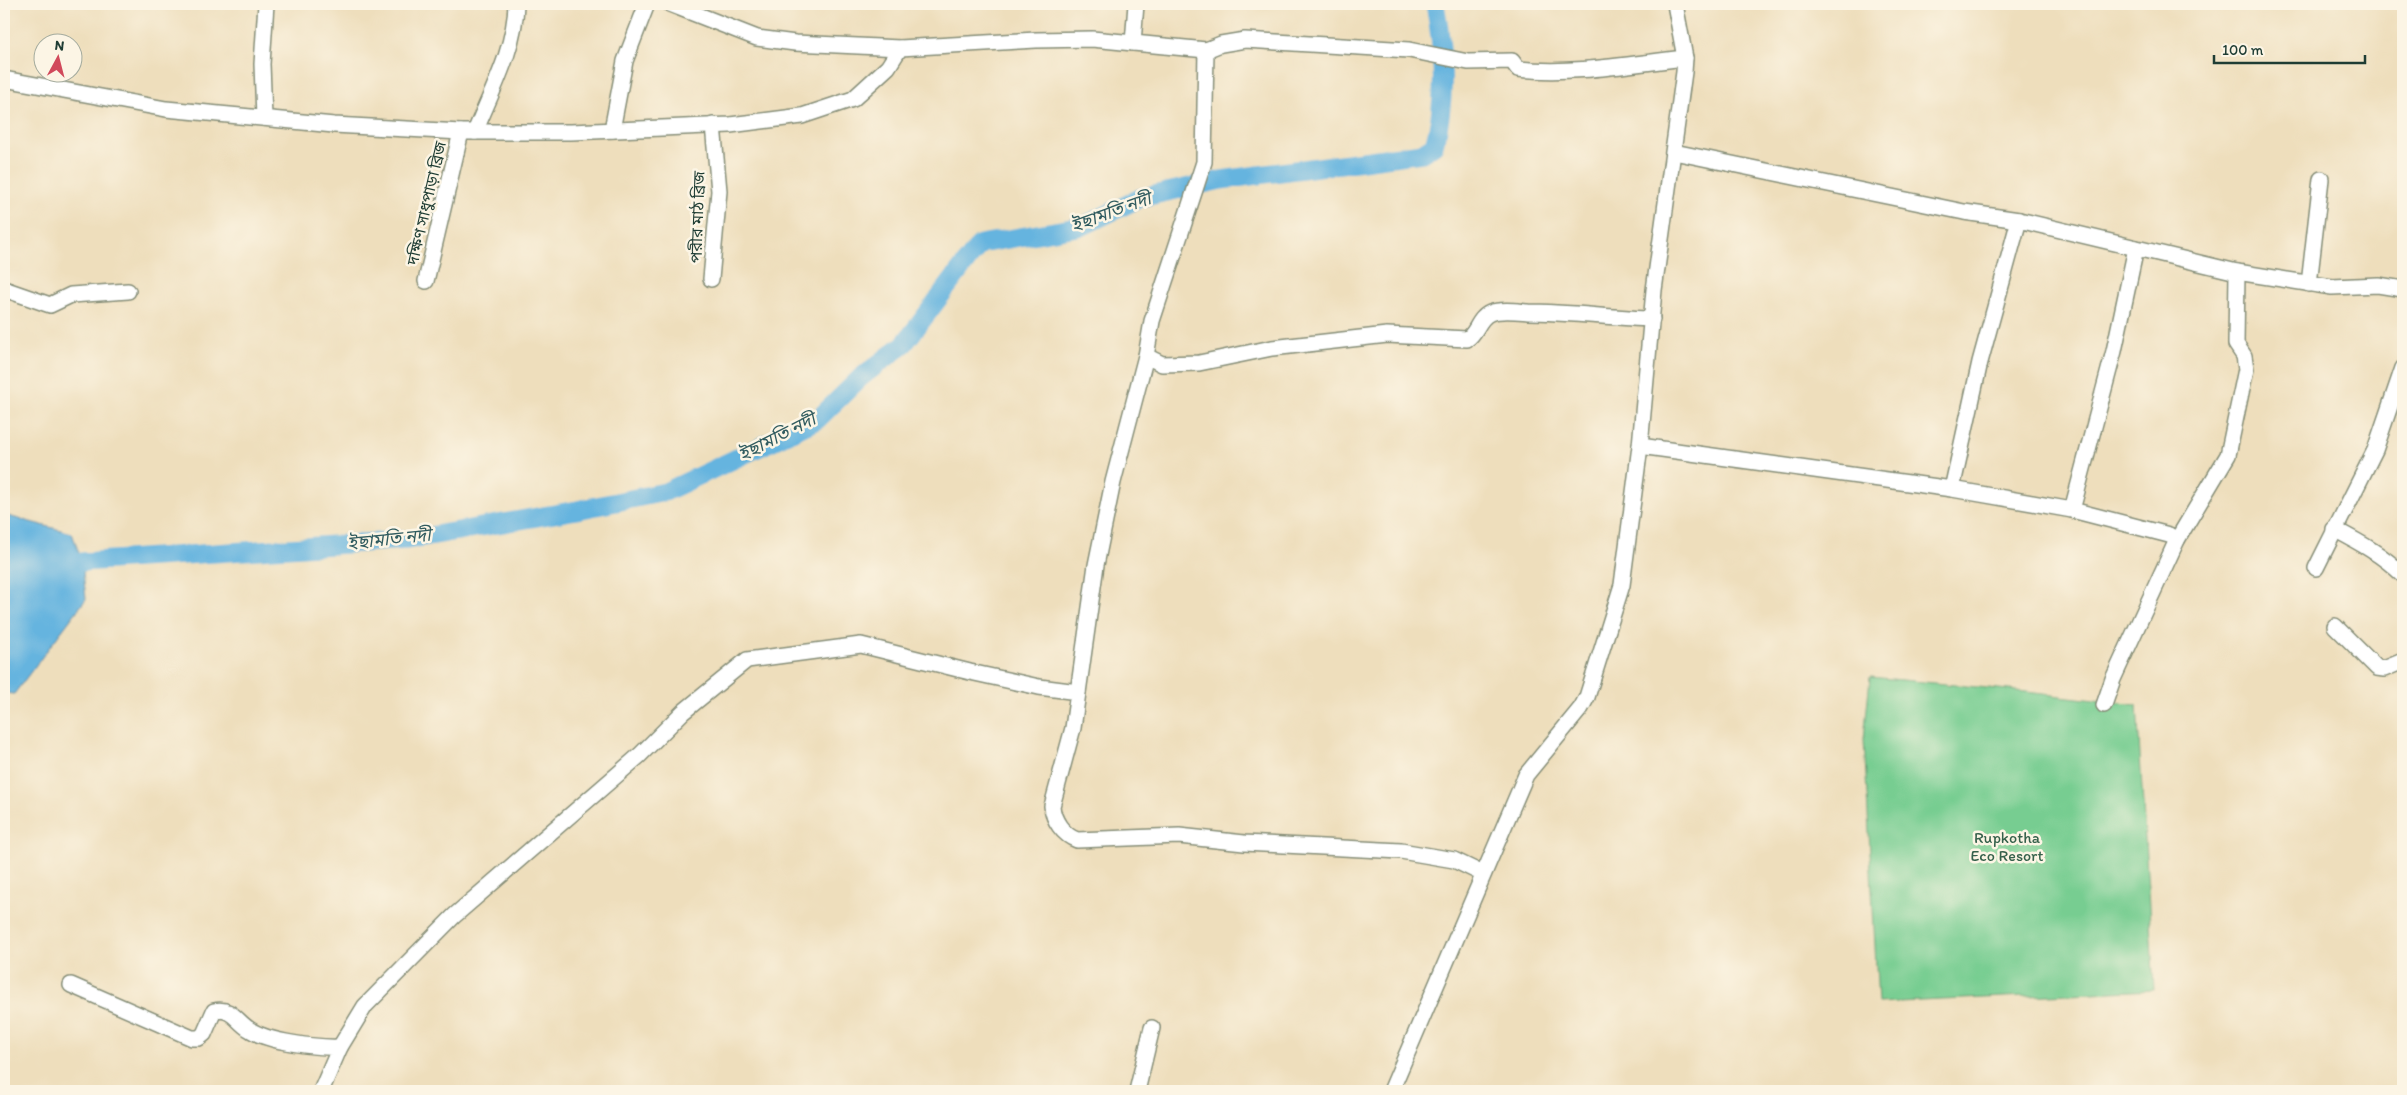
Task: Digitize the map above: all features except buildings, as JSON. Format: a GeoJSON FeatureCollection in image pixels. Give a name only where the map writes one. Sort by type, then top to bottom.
{"type":"FeatureCollection","features":[{"type":"Feature","properties":{"kind":"street"},"geometry":{"type":"LineString","coordinates":[[264,118],[262,64],[266,4]]}},
{"type":"Feature","properties":{"kind":"street","name":"দক্ষিণ সাধুপাড়া ব্রিজ"},"geometry":{"type":"LineString","coordinates":[[426,282],[468,132],[500,76],[508,48],[516,4]]}},
{"type":"Feature","properties":{"kind":"street"},"geometry":{"type":"LineString","coordinates":[[612,130],[625,61],[647,4]]}},
{"type":"Feature","properties":{"kind":"street"},"geometry":{"type":"LineString","coordinates":[[670,4],[757,38],[804,44],[900,48],[1036,40],[1092,39],[1206,50],[1221,44],[1245,40],[1409,50],[1448,60],[1468,62],[1512,61],[1518,69],[1544,72],[1590,69],[1685,58]]}},
{"type":"Feature","properties":{"kind":"street"},"geometry":{"type":"LineString","coordinates":[[1133,43],[1136,4]]}},
{"type":"Feature","properties":{"kind":"street"},"geometry":{"type":"LineString","coordinates":[[1391,1091],[1526,775],[1581,708],[1587,697],[1622,585],[1640,446],[1654,290],[1674,152],[1685,58],[1675,4]]}},
{"type":"Feature","properties":{"kind":"street"},"geometry":{"type":"LineString","coordinates":[[4,79],[166,109],[334,125],[468,132],[612,130],[713,125],[802,116],[853,99],[888,67],[900,48]]}},
{"type":"Feature","properties":{"kind":"street"},"geometry":{"type":"LineString","coordinates":[[1206,50],[1204,162],[1152,320],[1146,356],[1109,501],[1096,565],[1074,728],[1052,806],[1052,816],[1070,837],[1077,840],[1179,836],[1244,842],[1401,851],[1454,860],[1483,874]]}},
{"type":"Feature","properties":{"kind":"street","name":"পরীর মাঠ ব্রিজ"},"geometry":{"type":"LineString","coordinates":[[711,279],[719,191],[713,125]]}},
{"type":"Feature","properties":{"kind":"street"},"geometry":{"type":"LineString","coordinates":[[1674,152],[1964,212],[2019,220],[2237,272],[2332,287],[2378,285],[2403,289]]}},
{"type":"Feature","properties":{"kind":"street"},"geometry":{"type":"LineString","coordinates":[[2309,284],[2321,179]]}},
{"type":"Feature","properties":{"kind":"street"},"geometry":{"type":"LineString","coordinates":[[1952,490],[1980,362],[2019,220]]}},
{"type":"Feature","properties":{"kind":"street"},"geometry":{"type":"LineString","coordinates":[[2072,510],[2114,351],[2136,248]]}},
{"type":"Feature","properties":{"kind":"street"},"geometry":{"type":"LineString","coordinates":[[2104,705],[2113,680],[2177,540],[2228,455],[2246,369],[2244,356],[2236,344],[2237,272]]}},
{"type":"Feature","properties":{"kind":"street"},"geometry":{"type":"LineString","coordinates":[[4,289],[50,305],[71,295],[128,291]]}},
{"type":"Feature","properties":{"kind":"street"},"geometry":{"type":"LineString","coordinates":[[1146,356],[1162,364],[1199,363],[1272,348],[1387,335],[1467,338],[1472,335],[1478,324],[1488,314],[1501,311],[1563,312],[1652,319]]}},
{"type":"Feature","properties":{"kind":"street"},"geometry":{"type":"LineString","coordinates":[[2316,568],[2375,450],[2403,368]]}},
{"type":"Feature","properties":{"kind":"street"},"geometry":{"type":"LineString","coordinates":[[1640,446],[1952,490],[2072,510],[2169,535],[2177,540]]}},
{"type":"Feature","properties":{"kind":"street"},"geometry":{"type":"LineString","coordinates":[[2334,529],[2384,558],[2403,575]]}},
{"type":"Feature","properties":{"kind":"street"},"geometry":{"type":"LineString","coordinates":[[2335,626],[2377,668],[2384,669],[2403,661]]}},
{"type":"Feature","properties":{"kind":"street"},"geometry":{"type":"LineString","coordinates":[[321,1091],[340,1047],[365,1006],[454,916],[640,755],[683,712],[747,660],[861,645],[1039,687],[1078,692]]}},
{"type":"Feature","properties":{"kind":"street"},"geometry":{"type":"LineString","coordinates":[[71,985],[192,1038],[199,1038],[204,1034],[214,1011],[222,1009],[232,1013],[250,1030],[263,1036],[304,1046],[340,1047]]}},
{"type":"Feature","properties":{"kind":"street"},"geometry":{"type":"LineString","coordinates":[[1137,1091],[1152,1028]]}},
{"type":"Feature","properties":{"kind":"green space","name":"Rupkotha Eco Resort"},"geometry":{"type":"Polygon","coordinates":[[[1870,677],[2009,690],[2137,705],[2154,990],[1878,1003],[1864,739],[1870,677]]]}},
{"type":"Feature","properties":{"kind":"water"},"geometry":{"type":"Polygon","coordinates":[[[4,515],[72,533],[82,562],[86,599],[14,694],[4,693],[4,515]]]}},
{"type":"Feature","properties":{"kind":"waterway","name":"ইছামতি নদী"},"geometry":{"type":"LineString","coordinates":[[58,567],[82,562],[407,540],[577,510],[665,492],[817,420],[860,378],[904,344],[980,244],[1083,226],[1140,198],[1221,180],[1422,153],[1434,145],[1441,111],[1442,56],[1435,4]]}}]}
